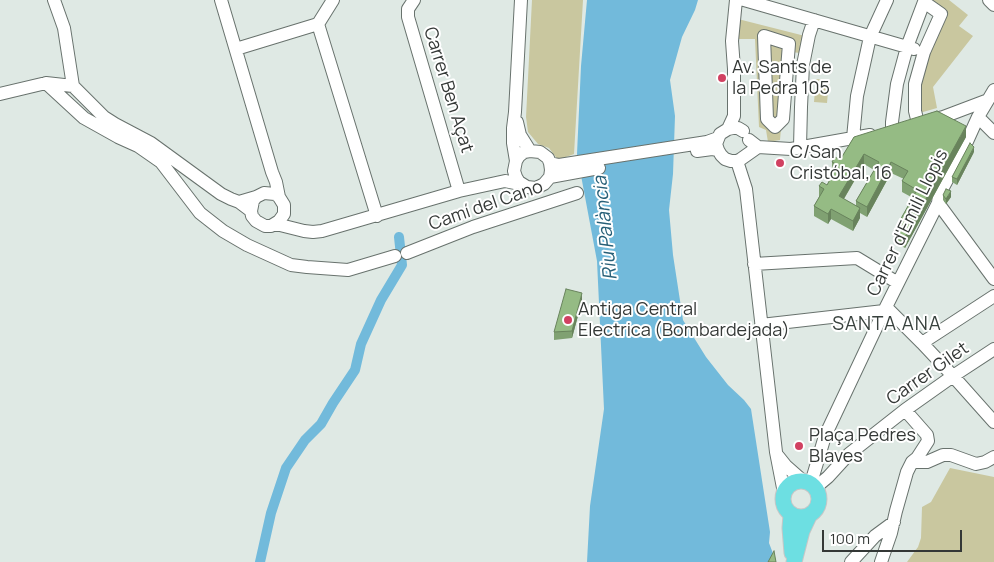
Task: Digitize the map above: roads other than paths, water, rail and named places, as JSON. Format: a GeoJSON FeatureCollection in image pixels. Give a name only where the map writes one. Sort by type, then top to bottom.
{"type":"FeatureCollection","features":[{"type":"Feature","properties":{"kind":"main road"},"geometry":{"type":"LineString","coordinates":[[793,562],[802,531],[810,516],[818,507],[820,497],[810,484],[796,482],[791,484],[786,489],[783,500],[787,511],[801,518],[810,516]]}},
{"type":"Feature","properties":{"kind":"main road"},"geometry":{"type":"LineString","coordinates":[[791,514],[790,528],[793,562]]}},
{"type":"Feature","properties":{"kind":"street"},"geometry":{"type":"LineString","coordinates":[[54,0],[64,28],[73,86],[104,117],[151,143],[221,194],[239,202],[251,211]]}},
{"type":"Feature","properties":{"kind":"street"},"geometry":{"type":"LineString","coordinates":[[221,0],[279,197]]}},
{"type":"Feature","properties":{"kind":"street"},"geometry":{"type":"LineString","coordinates":[[236,48],[318,24],[333,0]]}},
{"type":"Feature","properties":{"kind":"street","name":"Carrer Ben Açat"},"geometry":{"type":"LineString","coordinates":[[414,0],[408,9],[408,17],[460,191]]}},
{"type":"Feature","properties":{"kind":"street"},"geometry":{"type":"LineString","coordinates":[[280,219],[291,228],[312,232],[322,231],[460,191],[505,181],[515,183],[516,171],[520,156],[524,152],[530,151],[540,152],[548,158],[551,170],[550,177],[544,184],[536,188],[527,187],[516,171],[513,128],[521,0]]}},
{"type":"Feature","properties":{"kind":"street"},"geometry":{"type":"LineString","coordinates":[[736,0],[732,41],[735,83],[734,116],[728,128],[720,134],[718,144],[720,155],[725,159],[731,161],[741,158]]}},
{"type":"Feature","properties":{"kind":"street"},"geometry":{"type":"LineString","coordinates":[[744,0],[924,52]]}},
{"type":"Feature","properties":{"kind":"street"},"geometry":{"type":"LineString","coordinates":[[853,138],[857,96],[870,37],[887,0]]}},
{"type":"Feature","properties":{"kind":"street"},"geometry":{"type":"LineString","coordinates":[[988,0],[994,5]]}},
{"type":"Feature","properties":{"kind":"street"},"geometry":{"type":"LineString","coordinates":[[924,2],[941,14],[924,52],[916,84],[915,111],[905,127],[892,122],[897,84],[907,47],[924,2]]}},
{"type":"Feature","properties":{"kind":"street"},"geometry":{"type":"LineString","coordinates":[[800,147],[803,65],[814,20]]}},
{"type":"Feature","properties":{"kind":"street"},"geometry":{"type":"LineString","coordinates":[[318,24],[376,216]]}},
{"type":"Feature","properties":{"kind":"street"},"geometry":{"type":"LineString","coordinates":[[774,149],[775,127],[783,119],[789,44],[764,36],[767,119],[775,127]]}},
{"type":"Feature","properties":{"kind":"street"},"geometry":{"type":"LineString","coordinates":[[0,94],[46,83],[73,86]]}},
{"type":"Feature","properties":{"kind":"street","name":"Camí del Cano"},"geometry":{"type":"LineString","coordinates":[[46,83],[84,118],[138,146],[161,162],[200,213],[246,245],[291,265],[348,270],[401,254],[473,227],[577,193]]}},
{"type":"Feature","properties":{"kind":"street"},"geometry":{"type":"LineString","coordinates":[[728,128],[738,128],[750,140],[774,149],[792,149],[905,127],[943,117],[991,95]]}},
{"type":"Feature","properties":{"kind":"street","name":"Carrer d'Emili Llopis"},"geometry":{"type":"LineString","coordinates":[[810,484],[825,436],[938,203],[939,196],[991,95]]}},
{"type":"Feature","properties":{"kind":"street"},"geometry":{"type":"LineString","coordinates":[[515,112],[520,135],[530,151]]}},
{"type":"Feature","properties":{"kind":"street"},"geometry":{"type":"LineString","coordinates":[[734,116],[750,140]]}},
{"type":"Feature","properties":{"kind":"street"},"geometry":{"type":"LineString","coordinates":[[978,117],[994,133]]}},
{"type":"Feature","properties":{"kind":"street"},"geometry":{"type":"LineString","coordinates":[[750,140],[741,158],[776,452],[784,494]]}},
{"type":"Feature","properties":{"kind":"street"},"geometry":{"type":"LineString","coordinates":[[550,163],[555,165],[568,164],[707,142],[718,144]]}},
{"type":"Feature","properties":{"kind":"street"},"geometry":{"type":"LineString","coordinates":[[550,177],[709,150],[718,144]]}},
{"type":"Feature","properties":{"kind":"street"},"geometry":{"type":"LineString","coordinates":[[272,172],[268,188],[253,201],[251,211],[256,221],[265,226],[280,219]]}},
{"type":"Feature","properties":{"kind":"street"},"geometry":{"type":"LineString","coordinates":[[239,202],[269,192],[275,194],[284,204],[280,219]]}},
{"type":"Feature","properties":{"kind":"street"},"geometry":{"type":"LineString","coordinates":[[938,203],[994,279]]}},
{"type":"Feature","properties":{"kind":"street"},"geometry":{"type":"LineString","coordinates":[[754,264],[857,258],[898,283]]}},
{"type":"Feature","properties":{"kind":"street"},"geometry":{"type":"LineString","coordinates":[[922,343],[994,296]]}},
{"type":"Feature","properties":{"kind":"street"},"geometry":{"type":"LineString","coordinates":[[761,325],[885,309],[922,343],[992,415]]}},
{"type":"Feature","properties":{"kind":"street","name":"Carrer Gilet"},"geometry":{"type":"LineString","coordinates":[[810,484],[828,477],[849,454],[905,410],[994,349]]}},
{"type":"Feature","properties":{"kind":"street"},"geometry":{"type":"LineString","coordinates":[[881,562],[907,472],[912,462],[928,442],[926,435],[905,410]]}},
{"type":"Feature","properties":{"kind":"street"},"geometry":{"type":"LineString","coordinates":[[776,452],[786,466],[810,484]]}},
{"type":"Feature","properties":{"kind":"street"},"geometry":{"type":"LineString","coordinates":[[912,462],[927,462],[943,455],[951,455],[976,464],[994,457]]}},
{"type":"Feature","properties":{"kind":"street"},"geometry":{"type":"LineString","coordinates":[[851,562],[875,536],[894,522]]}},
{"type":"Feature","properties":{"kind":"water","name":"Riu Palància"},"geometry":{"type":"Polygon","coordinates":[[[587,0],[698,0],[682,37],[670,80],[675,116],[673,174],[669,210],[673,255],[683,320],[706,357],[728,385],[751,409],[770,532],[769,543],[774,556],[771,562],[587,562],[590,506],[604,409],[597,261],[577,154],[581,66],[587,0]]]}},
{"type":"Feature","properties":{"kind":"waterway"},"geometry":{"type":"LineString","coordinates":[[260,562],[271,513],[286,468],[305,440],[321,424],[355,370],[361,344],[381,300],[402,265],[399,237]]}},
{"type":"Feature","properties":{"kind":"place","name":"Av. Sants de la Pedra 105"},"geometry":{"type":"Point","coordinates":[722,78]}},
{"type":"Feature","properties":{"kind":"place","name":"C/San Cristóbal, 16"},"geometry":{"type":"Point","coordinates":[780,163]}},
{"type":"Feature","properties":{"kind":"place","name":"Antiga Central Electrica (Bombardejada)"},"geometry":{"type":"Point","coordinates":[568,320]}},
{"type":"Feature","properties":{"kind":"place","name":"Plaça Pedres Blaves"},"geometry":{"type":"Point","coordinates":[799,446]}},
{"type":"Feature","properties":{"kind":"district","name":"SANTA ANA"},"geometry":{"type":"Point","coordinates":[887,325]}}]}
